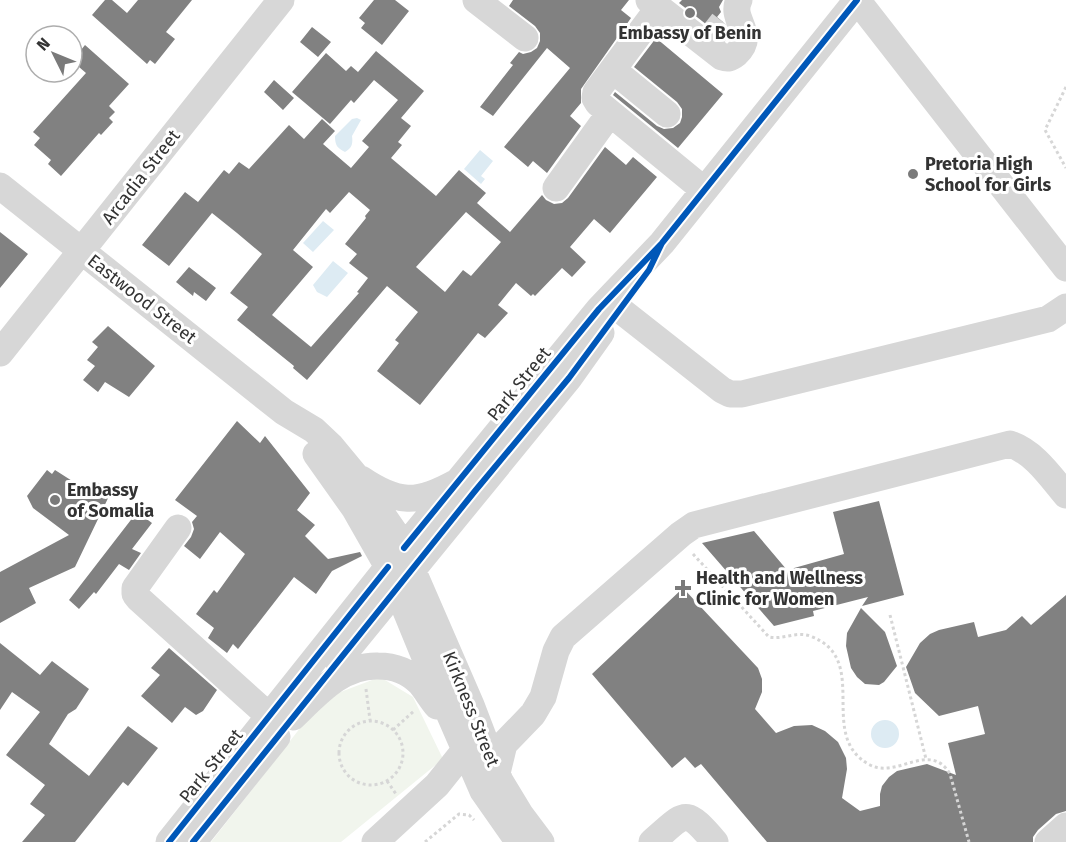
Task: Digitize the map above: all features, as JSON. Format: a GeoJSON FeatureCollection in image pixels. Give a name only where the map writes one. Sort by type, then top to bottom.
{"type":"FeatureCollection","features":[{"type":"Feature","properties":{"kind":"street","name":"Arcadia Street"},"geometry":{"type":"LineString","coordinates":[[0,353],[281,0]]}},
{"type":"Feature","properties":{"kind":"street"},"geometry":{"type":"LineString","coordinates":[[476,0],[525,38]]}},
{"type":"Feature","properties":{"kind":"street"},"geometry":{"type":"LineString","coordinates":[[857,0],[1066,268]]}},
{"type":"Feature","properties":{"kind":"street","name":"Park Street"},"geometry":{"type":"LineString","coordinates":[[168,842],[281,717],[401,568],[461,480],[599,309],[662,243],[857,0]]}},
{"type":"Feature","properties":{"kind":"street"},"geometry":{"type":"LineString","coordinates":[[704,190],[598,103],[595,98],[596,92],[613,70],[650,9],[723,21]]}},
{"type":"Feature","properties":{"kind":"street"},"geometry":{"type":"LineString","coordinates":[[613,70],[667,114]]}},
{"type":"Feature","properties":{"kind":"street"},"geometry":{"type":"LineString","coordinates":[[556,188],[610,113]]}},
{"type":"Feature","properties":{"kind":"street","name":"Eastwood Street"},"geometry":{"type":"LineString","coordinates":[[0,186],[284,412],[301,421],[324,439],[355,475],[401,568]]}},
{"type":"Feature","properties":{"kind":"street","name":"Park Street"},"geometry":{"type":"LineString","coordinates":[[401,568],[475,491],[568,378],[649,270],[662,243]]}},
{"type":"Feature","properties":{"kind":"street"},"geometry":{"type":"LineString","coordinates":[[619,309],[722,390],[730,394],[742,394],[1048,319],[1066,307]]}},
{"type":"Feature","properties":{"kind":"street","name":"Eastwood Street"},"geometry":{"type":"LineString","coordinates":[[284,412],[328,469],[359,516],[401,568]]}},
{"type":"Feature","properties":{"kind":"street"},"geometry":{"type":"LineString","coordinates":[[497,773],[504,744],[533,714],[540,702],[556,651],[563,637],[686,529],[701,522],[1010,444],[1021,448],[1033,458],[1066,495]]}},
{"type":"Feature","properties":{"kind":"street"},"geometry":{"type":"LineString","coordinates":[[355,475],[374,488],[392,496],[405,498],[434,494],[461,480]]}},
{"type":"Feature","properties":{"kind":"street"},"geometry":{"type":"LineString","coordinates":[[178,528],[135,588],[135,594],[281,717],[345,673],[367,665],[388,666],[404,671],[419,682],[469,740],[437,785],[375,842]]}},
{"type":"Feature","properties":{"kind":"street","name":"Kirkness Street"},"geometry":{"type":"LineString","coordinates":[[401,568],[471,705],[469,740],[497,773],[510,799],[541,842]]}},
{"type":"Feature","properties":{"kind":"street","name":"Kirkness Street"},"geometry":{"type":"LineString","coordinates":[[401,568],[469,740],[483,791],[518,842]]}},
{"type":"Feature","properties":{"kind":"street"},"geometry":{"type":"LineString","coordinates":[[471,705],[492,717],[506,718],[522,714],[540,702]]}},
{"type":"Feature","properties":{"kind":"street","name":"Park Street"},"geometry":{"type":"LineString","coordinates":[[193,842],[281,717]]}},
{"type":"Feature","properties":{"kind":"street"},"geometry":{"type":"LineString","coordinates":[[652,842],[684,817],[697,822],[715,842]]}},
{"type":"Feature","properties":{"kind":"street"},"geometry":{"type":"LineString","coordinates":[[1048,842],[1066,826]]}},
{"type":"Feature","properties":{"kind":"path"},"geometry":{"type":"LineString","coordinates":[[1066,87],[1045,130],[1066,168]]}},
{"type":"Feature","properties":{"kind":"path"},"geometry":{"type":"LineString","coordinates":[[678,537],[769,637],[798,634],[810,636],[832,651],[844,682],[843,726],[852,747],[861,758],[870,765],[880,768],[891,768],[926,759],[942,763],[950,774],[969,842]]}},
{"type":"Feature","properties":{"kind":"path"},"geometry":{"type":"LineString","coordinates":[[890,615],[926,759]]}},
{"type":"Feature","properties":{"kind":"path"},"geometry":{"type":"LineString","coordinates":[[358,692],[368,688],[370,720]]}},
{"type":"Feature","properties":{"kind":"path"},"geometry":{"type":"LineString","coordinates":[[393,730],[418,707]]}},
{"type":"Feature","properties":{"kind":"path"},"geometry":{"type":"LineString","coordinates":[[370,720],[380,722],[393,730],[401,742],[403,753],[402,763],[397,772],[387,781],[369,785],[358,783],[349,777],[342,768],[339,746],[343,736],[351,727],[370,720]]}},
{"type":"Feature","properties":{"kind":"path"},"geometry":{"type":"LineString","coordinates":[[387,781],[400,801]]}},
{"type":"Feature","properties":{"kind":"path"},"geometry":{"type":"LineString","coordinates":[[425,842],[459,814],[469,815],[475,822]]}},
{"type":"Feature","properties":{"kind":"shaded area"},"geometry":{"type":"Polygon","coordinates":[[[352,119],[361,120],[352,136],[352,146],[345,152],[337,146],[335,136],[352,119]]]}},
{"type":"Feature","properties":{"kind":"shaded area"},"geometry":{"type":"Polygon","coordinates":[[[480,150],[493,161],[481,176],[485,179],[481,184],[464,169],[480,150]]]}},
{"type":"Feature","properties":{"kind":"shaded area"},"geometry":{"type":"Polygon","coordinates":[[[323,221],[334,230],[313,252],[303,243],[323,221]]]}},
{"type":"Feature","properties":{"kind":"shaded area"},"geometry":{"type":"Polygon","coordinates":[[[333,261],[348,273],[327,297],[317,292],[313,285],[333,261]]]}},
{"type":"Feature","properties":{"kind":"shaded area"},"geometry":{"type":"Polygon","coordinates":[[[380,677],[413,697],[443,759],[341,842],[211,842],[315,709],[338,693],[380,677]]]}},
{"type":"Feature","properties":{"kind":"shaded area"},"geometry":{"type":"Polygon","coordinates":[[[885,720],[895,724],[899,734],[895,744],[885,748],[875,744],[871,734],[875,724],[885,720]]]}},
{"type":"Feature","properties":{"kind":"building"},"geometry":{"type":"Polygon","coordinates":[[[105,0],[112,0],[127,13],[138,0],[192,0],[166,32],[175,39],[155,64],[150,60],[147,64],[92,15],[105,0]]]}},
{"type":"Feature","properties":{"kind":"building"},"geometry":{"type":"Polygon","coordinates":[[[374,0],[395,0],[409,11],[382,45],[361,28],[365,23],[359,18],[374,0]]]}},
{"type":"Feature","properties":{"kind":"building"},"geometry":{"type":"Polygon","coordinates":[[[513,0],[629,0],[621,10],[631,18],[581,89],[581,103],[570,116],[581,126],[547,173],[533,161],[528,167],[504,147],[570,68],[547,48],[493,116],[480,107],[513,65],[510,63],[519,52],[523,54],[531,52],[537,48],[540,41],[540,33],[535,26],[509,6],[513,0]]]}},
{"type":"Feature","properties":{"kind":"building"},"geometry":{"type":"Polygon","coordinates":[[[682,0],[723,0],[719,7],[721,12],[717,17],[723,22],[727,32],[725,39],[679,3],[682,0]]]}},
{"type":"Feature","properties":{"kind":"building"},"geometry":{"type":"Polygon","coordinates":[[[312,27],[331,42],[318,57],[300,42],[312,27]]]}},
{"type":"Feature","properties":{"kind":"building"},"geometry":{"type":"Polygon","coordinates":[[[656,38],[723,94],[678,148],[613,95],[615,92],[657,126],[664,129],[673,128],[680,123],[682,109],[677,102],[634,67],[656,38]]]}},
{"type":"Feature","properties":{"kind":"building"},"geometry":{"type":"Polygon","coordinates":[[[84,46],[129,84],[109,106],[115,112],[109,118],[113,122],[101,135],[99,133],[61,176],[48,164],[51,160],[34,145],[40,138],[33,132],[76,84],[84,84],[86,73],[84,71],[84,46]]]}},
{"type":"Feature","properties":{"kind":"building"},"geometry":{"type":"Polygon","coordinates":[[[376,51],[424,91],[401,118],[411,126],[398,142],[402,145],[391,158],[436,196],[459,170],[486,193],[477,203],[510,232],[542,195],[554,204],[562,203],[568,198],[605,147],[626,165],[633,157],[657,177],[610,233],[594,219],[570,247],[586,262],[572,277],[562,268],[535,296],[533,294],[531,296],[516,283],[498,305],[508,313],[485,338],[478,333],[420,405],[377,371],[399,343],[395,340],[418,312],[387,286],[307,380],[293,368],[294,366],[237,320],[248,307],[230,293],[262,254],[237,233],[212,213],[169,266],[142,245],[185,192],[198,202],[224,170],[229,174],[239,162],[249,169],[289,125],[304,139],[322,119],[335,131],[323,144],[351,168],[369,147],[362,141],[398,100],[374,80],[354,103],[351,100],[330,124],[292,92],[326,53],[346,71],[351,66],[358,72],[376,51]],[[349,192],[330,213],[326,209],[293,250],[313,267],[272,315],[311,347],[359,293],[357,292],[368,278],[349,263],[357,254],[345,244],[370,210],[349,192]],[[466,212],[416,267],[445,292],[463,270],[471,276],[501,242],[466,212]]]}},
{"type":"Feature","properties":{"kind":"building"},"geometry":{"type":"Polygon","coordinates":[[[274,80],[294,98],[283,110],[264,92],[274,80]]]}},
{"type":"Feature","properties":{"kind":"building"},"geometry":{"type":"Polygon","coordinates":[[[0,232],[28,254],[0,288],[0,232]]]}},
{"type":"Feature","properties":{"kind":"building"},"geometry":{"type":"Polygon","coordinates":[[[189,267],[216,288],[206,301],[194,292],[193,296],[176,282],[189,267]]]}},
{"type":"Feature","properties":{"kind":"building"},"geometry":{"type":"Polygon","coordinates":[[[108,326],[155,366],[129,397],[105,382],[98,392],[83,380],[95,366],[87,360],[98,347],[92,342],[108,326]]]}},
{"type":"Feature","properties":{"kind":"building"},"geometry":{"type":"Polygon","coordinates":[[[237,421],[260,443],[265,436],[310,493],[297,510],[315,525],[305,536],[328,559],[360,552],[362,556],[332,571],[316,594],[294,577],[238,649],[233,644],[227,653],[208,638],[214,628],[196,614],[214,590],[217,593],[245,554],[220,532],[200,559],[184,546],[191,537],[194,529],[192,522],[197,516],[175,500],[237,421]]]}},
{"type":"Feature","properties":{"kind":"building"},"geometry":{"type":"Polygon","coordinates":[[[47,470],[52,474],[55,470],[91,493],[97,482],[111,492],[75,567],[29,588],[36,603],[0,623],[0,572],[69,535],[33,508],[27,496],[47,470]]]}},
{"type":"Feature","properties":{"kind":"building"},"geometry":{"type":"Polygon","coordinates":[[[879,501],[904,595],[862,606],[868,597],[813,611],[814,616],[774,626],[702,543],[754,531],[787,570],[844,554],[833,512],[879,501]]]}},
{"type":"Feature","properties":{"kind":"building"},"geometry":{"type":"Polygon","coordinates":[[[137,512],[152,523],[132,549],[141,553],[129,570],[119,564],[96,594],[94,592],[79,609],[69,600],[137,512]]]}},
{"type":"Feature","properties":{"kind":"building"},"geometry":{"type":"Polygon","coordinates":[[[683,588],[758,668],[762,679],[762,692],[755,709],[776,733],[794,726],[812,725],[825,731],[838,742],[846,758],[847,769],[842,798],[860,811],[880,806],[882,786],[897,771],[927,764],[956,775],[948,743],[985,734],[978,706],[939,716],[915,693],[906,667],[920,643],[939,630],[974,622],[978,637],[1006,630],[1022,616],[1031,625],[1066,595],[1066,811],[1056,814],[1038,830],[1033,837],[1033,842],[767,842],[701,764],[695,768],[685,757],[672,768],[592,674],[683,588]]]}},
{"type":"Feature","properties":{"kind":"building"},"geometry":{"type":"Polygon","coordinates":[[[861,608],[885,632],[897,666],[879,685],[865,684],[851,668],[846,646],[847,633],[861,608]]]}},
{"type":"Feature","properties":{"kind":"building"},"geometry":{"type":"Polygon","coordinates":[[[0,643],[40,675],[52,661],[89,689],[76,709],[68,714],[49,744],[89,776],[128,726],[158,748],[128,786],[123,782],[75,842],[22,842],[45,815],[30,804],[45,785],[6,755],[40,712],[12,692],[0,710],[0,643]]]}},
{"type":"Feature","properties":{"kind":"building"},"geometry":{"type":"Polygon","coordinates":[[[169,648],[217,690],[203,711],[196,715],[185,707],[172,723],[141,696],[160,675],[151,668],[169,648]]]}},
{"type":"Feature","properties":{"kind":"tunnel"},"geometry":{"type":"LineString","coordinates":[[712,36],[723,22]]}},
{"type":"Feature","properties":{"kind":"cycle path"},"geometry":{"type":"LineString","coordinates":[[404,548],[599,309],[662,243],[857,0]]}},
{"type":"Feature","properties":{"kind":"cycle path"},"geometry":{"type":"LineString","coordinates":[[193,842],[475,491],[569,378],[649,270],[662,243]]}},
{"type":"Feature","properties":{"kind":"cycle path"},"geometry":{"type":"LineString","coordinates":[[169,842],[388,567]]}},
{"type":"Feature","properties":{"kind":"place","name":"Embassy of Benin"},"geometry":{"type":"Point","coordinates":[690,13]}},
{"type":"Feature","properties":{"kind":"place","name":"Pretoria High School for Girls"},"geometry":{"type":"Point","coordinates":[913,174]}},
{"type":"Feature","properties":{"kind":"place","name":"Embassy of Somalia"},"geometry":{"type":"Point","coordinates":[55,500]}},
{"type":"Feature","properties":{"kind":"place","name":"Health and Wellness Clinic for Women"},"geometry":{"type":"Point","coordinates":[683,588]}}]}
